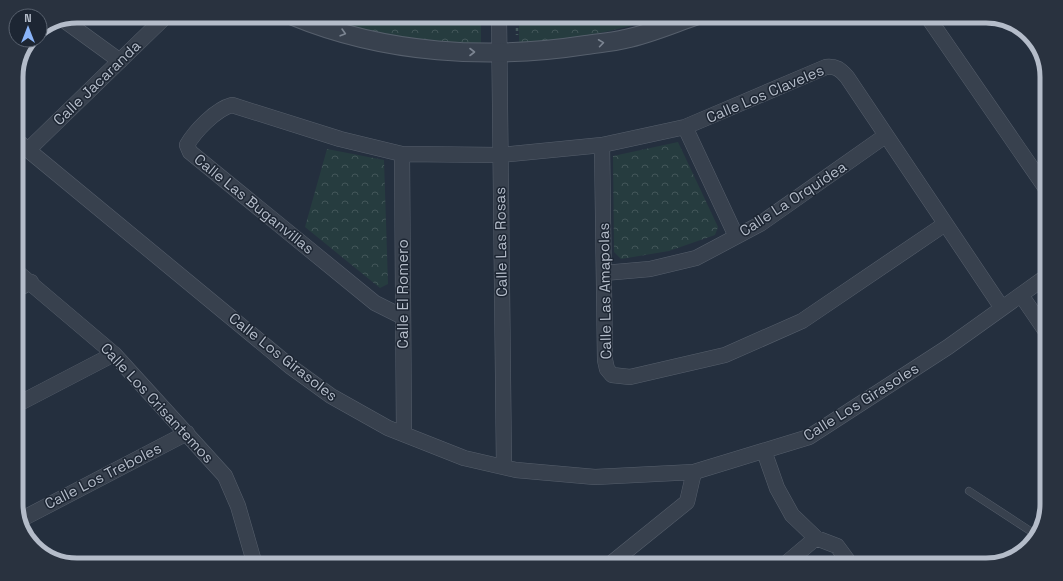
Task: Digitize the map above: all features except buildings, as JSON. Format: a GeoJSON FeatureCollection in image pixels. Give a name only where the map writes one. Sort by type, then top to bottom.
{"type":"FeatureCollection","features":[{"type":"Feature","properties":{"kind":"street"},"geometry":{"type":"LineString","coordinates":[[68,23],[120,61]]}},
{"type":"Feature","properties":{"kind":"street","name":"Calle Jacaranda"},"geometry":{"type":"LineString","coordinates":[[28,150],[159,23]]}},
{"type":"Feature","properties":{"kind":"street"},"geometry":{"type":"LineString","coordinates":[[310,23],[362,38],[447,52],[499,52],[558,49],[626,39],[674,23]]}},
{"type":"Feature","properties":{"kind":"street","name":"Calle Las Rosas"},"geometry":{"type":"LineString","coordinates":[[499,23],[504,467]]}},
{"type":"Feature","properties":{"kind":"street"},"geometry":{"type":"LineString","coordinates":[[932,23],[1040,180]]}},
{"type":"Feature","properties":{"kind":"street","name":"Calle Los Claveles"},"geometry":{"type":"LineString","coordinates":[[500,155],[602,145],[685,127],[826,67],[834,66],[841,70],[847,77],[885,136],[1002,308]]}},
{"type":"Feature","properties":{"kind":"street","name":"Calle Las Buganvillas"},"geometry":{"type":"LineString","coordinates":[[403,317],[375,303],[190,152],[186,145],[192,136],[223,107],[232,105],[340,139],[402,154],[500,155]]}},
{"type":"Feature","properties":{"kind":"street"},"geometry":{"type":"LineString","coordinates":[[685,127],[736,236]]}},
{"type":"Feature","properties":{"kind":"street","name":"Calle La Orquidea"},"geometry":{"type":"LineString","coordinates":[[604,273],[650,269],[696,258],[760,224],[885,136]]}},
{"type":"Feature","properties":{"kind":"street","name":"Calle Las Amapolas"},"geometry":{"type":"LineString","coordinates":[[602,145],[605,360],[607,369],[612,375],[630,377],[725,355],[802,321],[945,224]]}},
{"type":"Feature","properties":{"kind":"street","name":"Calle Los Girasoles"},"geometry":{"type":"LineString","coordinates":[[23,146],[290,367],[331,396],[388,428],[464,458],[516,470],[595,477],[694,472],[809,438],[948,347],[1040,281]]}},
{"type":"Feature","properties":{"kind":"street","name":"Calle El Romero"},"geometry":{"type":"LineString","coordinates":[[402,154],[404,434]]}},
{"type":"Feature","properties":{"kind":"street","name":"Calle Los Crisantemos"},"geometry":{"type":"LineString","coordinates":[[23,276],[114,354],[225,476],[238,506],[253,558]]}},
{"type":"Feature","properties":{"kind":"street"},"geometry":{"type":"LineString","coordinates":[[23,286],[31,282]]}},
{"type":"Feature","properties":{"kind":"street"},"geometry":{"type":"LineString","coordinates":[[1021,295],[1040,323]]}},
{"type":"Feature","properties":{"kind":"street"},"geometry":{"type":"LineString","coordinates":[[23,401],[114,354]]}},
{"type":"Feature","properties":{"kind":"street","name":"Calle Los Treboles"},"geometry":{"type":"LineString","coordinates":[[25,518],[187,433]]}},
{"type":"Feature","properties":{"kind":"street"},"geometry":{"type":"LineString","coordinates":[[764,451],[777,488],[792,515],[816,538],[837,546],[846,558]]}},
{"type":"Feature","properties":{"kind":"street"},"geometry":{"type":"LineString","coordinates":[[618,558],[687,502],[694,472]]}},
{"type":"Feature","properties":{"kind":"street"},"geometry":{"type":"LineString","coordinates":[[792,558],[816,538]]}},
{"type":"Feature","properties":{"kind":"lane"},"geometry":{"type":"LineString","coordinates":[[969,491],[1032,532]]}},
{"type":"Feature","properties":{"kind":"path"},"geometry":{"type":"LineString","coordinates":[[517,23],[517,37]]}},
{"type":"Feature","properties":{"kind":"green space"},"geometry":{"type":"Polygon","coordinates":[[[339,23],[481,23],[481,46],[439,45],[368,31],[339,23]]]}},
{"type":"Feature","properties":{"kind":"green space"},"geometry":{"type":"Polygon","coordinates":[[[519,23],[641,23],[574,38],[519,43],[519,23]]]}},
{"type":"Feature","properties":{"kind":"green space"},"geometry":{"type":"Polygon","coordinates":[[[678,142],[718,227],[715,235],[669,251],[621,259],[614,252],[613,156],[678,142]]]}},
{"type":"Feature","properties":{"kind":"green space"},"geometry":{"type":"Polygon","coordinates":[[[327,149],[384,160],[388,284],[380,288],[305,227],[327,149]]]}}]}
